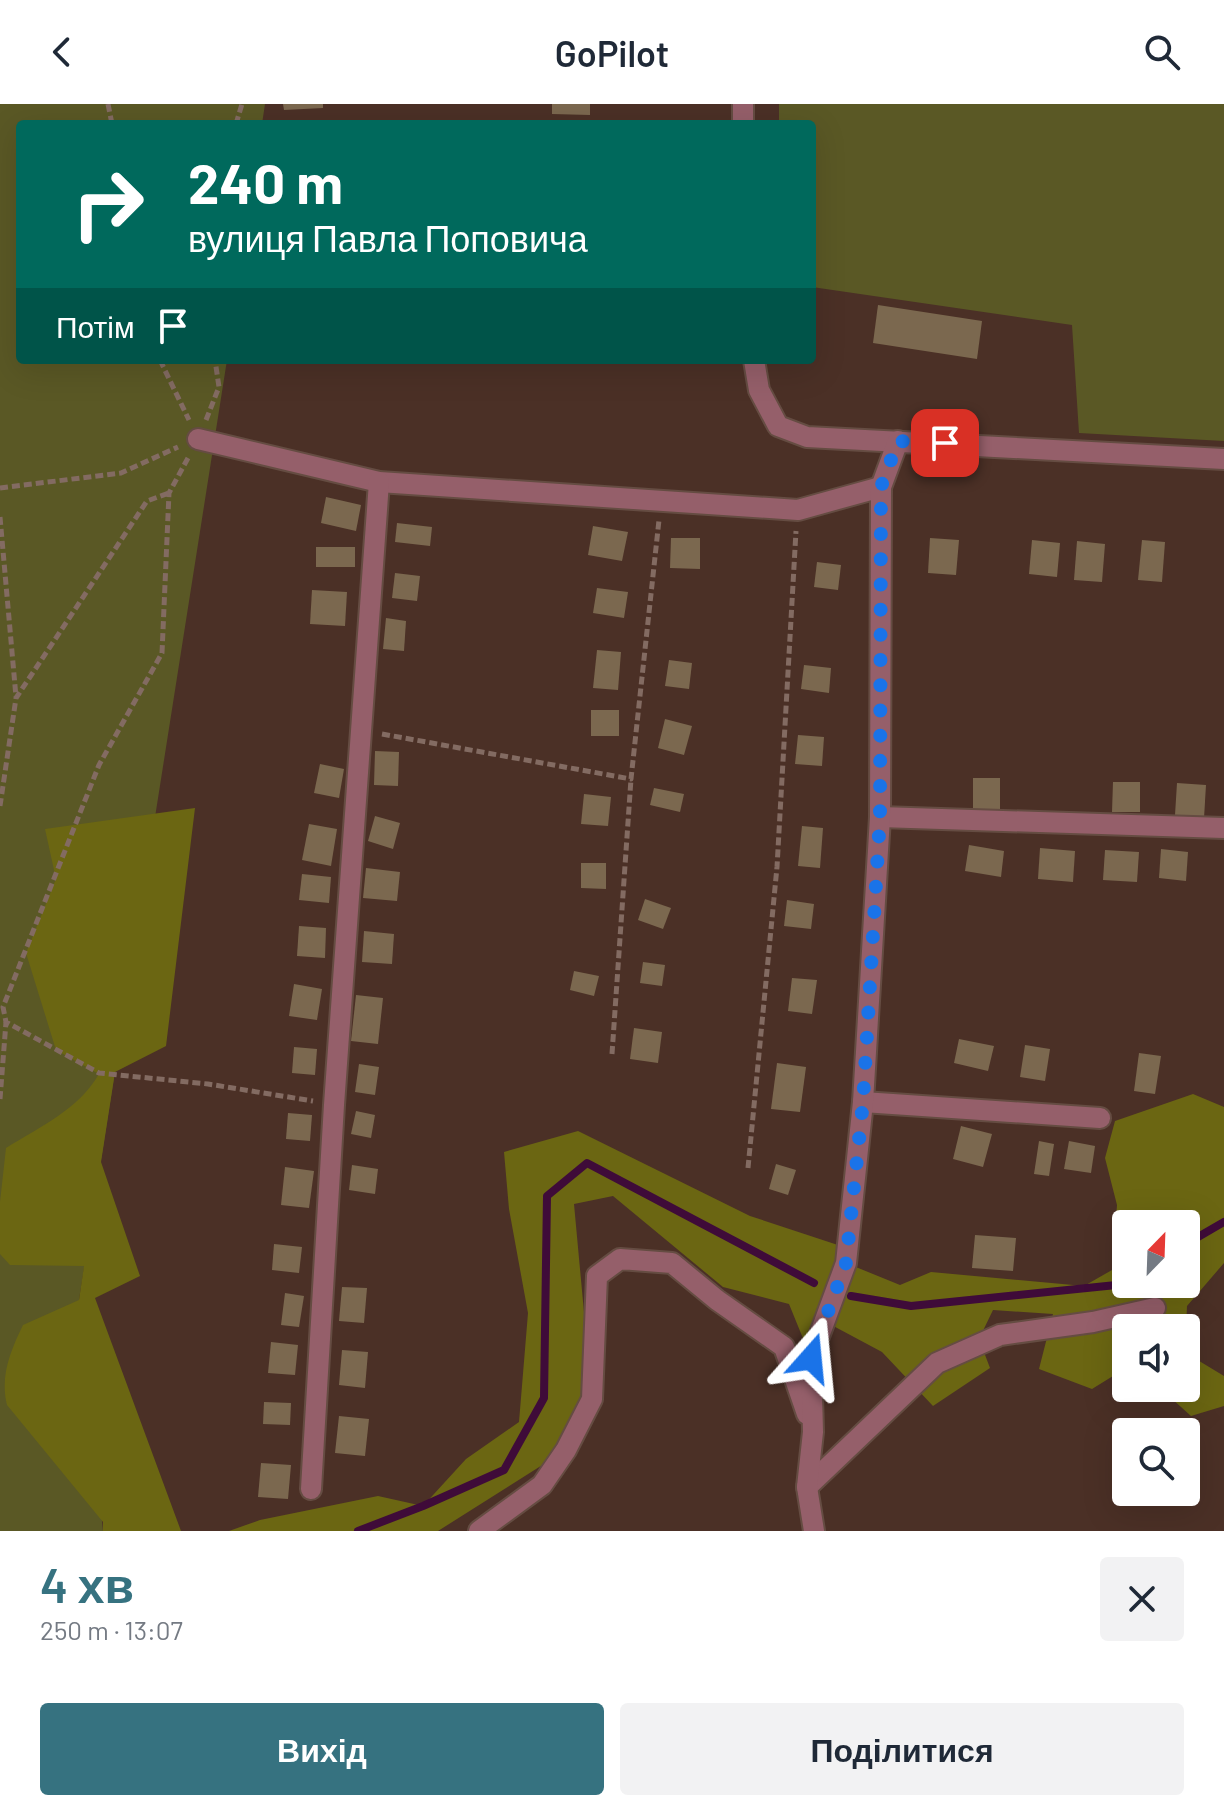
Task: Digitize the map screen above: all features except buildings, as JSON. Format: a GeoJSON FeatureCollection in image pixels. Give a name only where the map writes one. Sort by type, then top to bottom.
{"type":"FeatureCollection","features":[{"type":"Feature","properties":{"kind":"street"},"geometry":{"type":"LineString","coordinates":[[755,364],[759,390],[778,426],[807,437],[1224,459]]}},
{"type":"Feature","properties":{"kind":"street"},"geometry":{"type":"LineString","coordinates":[[198,439],[379,482],[798,510],[881,487]]}},
{"type":"Feature","properties":{"kind":"street"},"geometry":{"type":"LineString","coordinates":[[814,1531],[807,1487],[813,1432],[811,1358],[846,1263],[863,1102],[880,817],[881,487],[898,441]]}},
{"type":"Feature","properties":{"kind":"street"},"geometry":{"type":"LineString","coordinates":[[311,1489],[334,1105],[379,482]]}},
{"type":"Feature","properties":{"kind":"street"},"geometry":{"type":"LineString","coordinates":[[880,817],[1224,828]]}},
{"type":"Feature","properties":{"kind":"street"},"geometry":{"type":"LineString","coordinates":[[863,1102],[1100,1118]]}},
{"type":"Feature","properties":{"kind":"street"},"geometry":{"type":"LineString","coordinates":[[479,1531],[542,1485],[566,1450],[592,1399],[597,1276],[620,1259],[672,1263],[717,1300],[784,1347],[813,1432]]}},
{"type":"Feature","properties":{"kind":"street"},"geometry":{"type":"LineString","coordinates":[[807,1487],[937,1363],[1000,1335],[1093,1322],[1155,1308]]}},
{"type":"Feature","properties":{"kind":"path"},"geometry":{"type":"LineString","coordinates":[[162,364],[198,439]]}},
{"type":"Feature","properties":{"kind":"path"},"geometry":{"type":"LineString","coordinates":[[0,1099],[6,1022],[3,1007],[99,765],[162,653],[169,493],[198,439],[219,387],[216,364]]}},
{"type":"Feature","properties":{"kind":"path"},"geometry":{"type":"LineString","coordinates":[[0,488],[121,473],[198,439]]}},
{"type":"Feature","properties":{"kind":"path"},"geometry":{"type":"LineString","coordinates":[[16,698],[147,501],[169,493]]}},
{"type":"Feature","properties":{"kind":"path"},"geometry":{"type":"LineString","coordinates":[[612,1054],[631,779],[661,501]]}},
{"type":"Feature","properties":{"kind":"path"},"geometry":{"type":"LineString","coordinates":[[748,1168],[777,867],[798,510]]}},
{"type":"Feature","properties":{"kind":"path"},"geometry":{"type":"LineString","coordinates":[[0,517],[16,698],[0,806]]}},
{"type":"Feature","properties":{"kind":"path"},"geometry":{"type":"LineString","coordinates":[[361,731],[631,779]]}},
{"type":"Feature","properties":{"kind":"path"},"geometry":{"type":"LineString","coordinates":[[6,1022],[99,1073],[208,1084],[334,1105]]}},
{"type":"Feature","properties":{"kind":"shaded area"},"geometry":{"type":"Polygon","coordinates":[[[0,104],[265,104],[263,120],[16,120],[16,364],[226,364],[79,1300],[103,1531],[0,1531],[0,104]]]}},
{"type":"Feature","properties":{"kind":"shaded area"},"geometry":{"type":"Polygon","coordinates":[[[779,104],[1224,104],[1224,441],[1079,433],[1072,325],[816,288],[816,120],[779,120],[779,104]]]}},
{"type":"Feature","properties":{"kind":"shaded area"},"geometry":{"type":"Polygon","coordinates":[[[195,808],[166,1046],[115,1072],[101,1162],[140,1276],[95,1298],[181,1531],[103,1531],[103,1522],[7,1405],[5,1394],[8,1364],[23,1325],[79,1300],[84,1266],[10,1265],[0,1254],[0,1202],[6,1148],[70,1107],[99,1074],[56,1050],[26,953],[56,879],[45,829],[195,808]]]}},
{"type":"Feature","properties":{"kind":"shaded area"},"geometry":{"type":"Polygon","coordinates":[[[1193,1094],[1224,1107],[1224,1263],[1200,1291],[1200,1210],[1117,1210],[1105,1158],[1115,1121],[1193,1094]]]}},
{"type":"Feature","properties":{"kind":"shaded area"},"geometry":{"type":"Polygon","coordinates":[[[578,1131],[750,1216],[850,1249],[846,1263],[900,1285],[931,1272],[1084,1286],[1112,1270],[1112,1298],[1194,1298],[1187,1306],[1187,1314],[1112,1314],[1112,1377],[1092,1389],[1039,1369],[1053,1314],[993,1310],[979,1339],[990,1368],[933,1406],[882,1352],[824,1321],[811,1358],[789,1304],[723,1287],[613,1196],[574,1204],[592,1399],[566,1450],[438,1531],[229,1531],[260,1520],[378,1496],[423,1506],[466,1459],[519,1422],[528,1313],[509,1209],[504,1152],[578,1131]]]}},
{"type":"Feature","properties":{"kind":"shaded area"},"geometry":{"type":"Polygon","coordinates":[[[1200,1361],[1224,1376],[1224,1406],[1191,1416],[1176,1402],[1200,1402],[1200,1361]]]}},
{"type":"Feature","properties":{"kind":"waterway"},"geometry":{"type":"LineString","coordinates":[[358,1531],[504,1470],[544,1398],[547,1196],[587,1163],[814,1283]]}},
{"type":"Feature","properties":{"kind":"waterway"},"geometry":{"type":"LineString","coordinates":[[1200,1236],[1224,1222]]}},
{"type":"Feature","properties":{"kind":"waterway"},"geometry":{"type":"LineString","coordinates":[[851,1296],[911,1306],[1112,1285]]}},
{"type":"Feature","properties":{"kind":"route"},"geometry":{"type":"LineString","coordinates":[[811,1358],[846,1263],[863,1102],[880,817],[881,487],[898,441],[945,443]]}}]}
